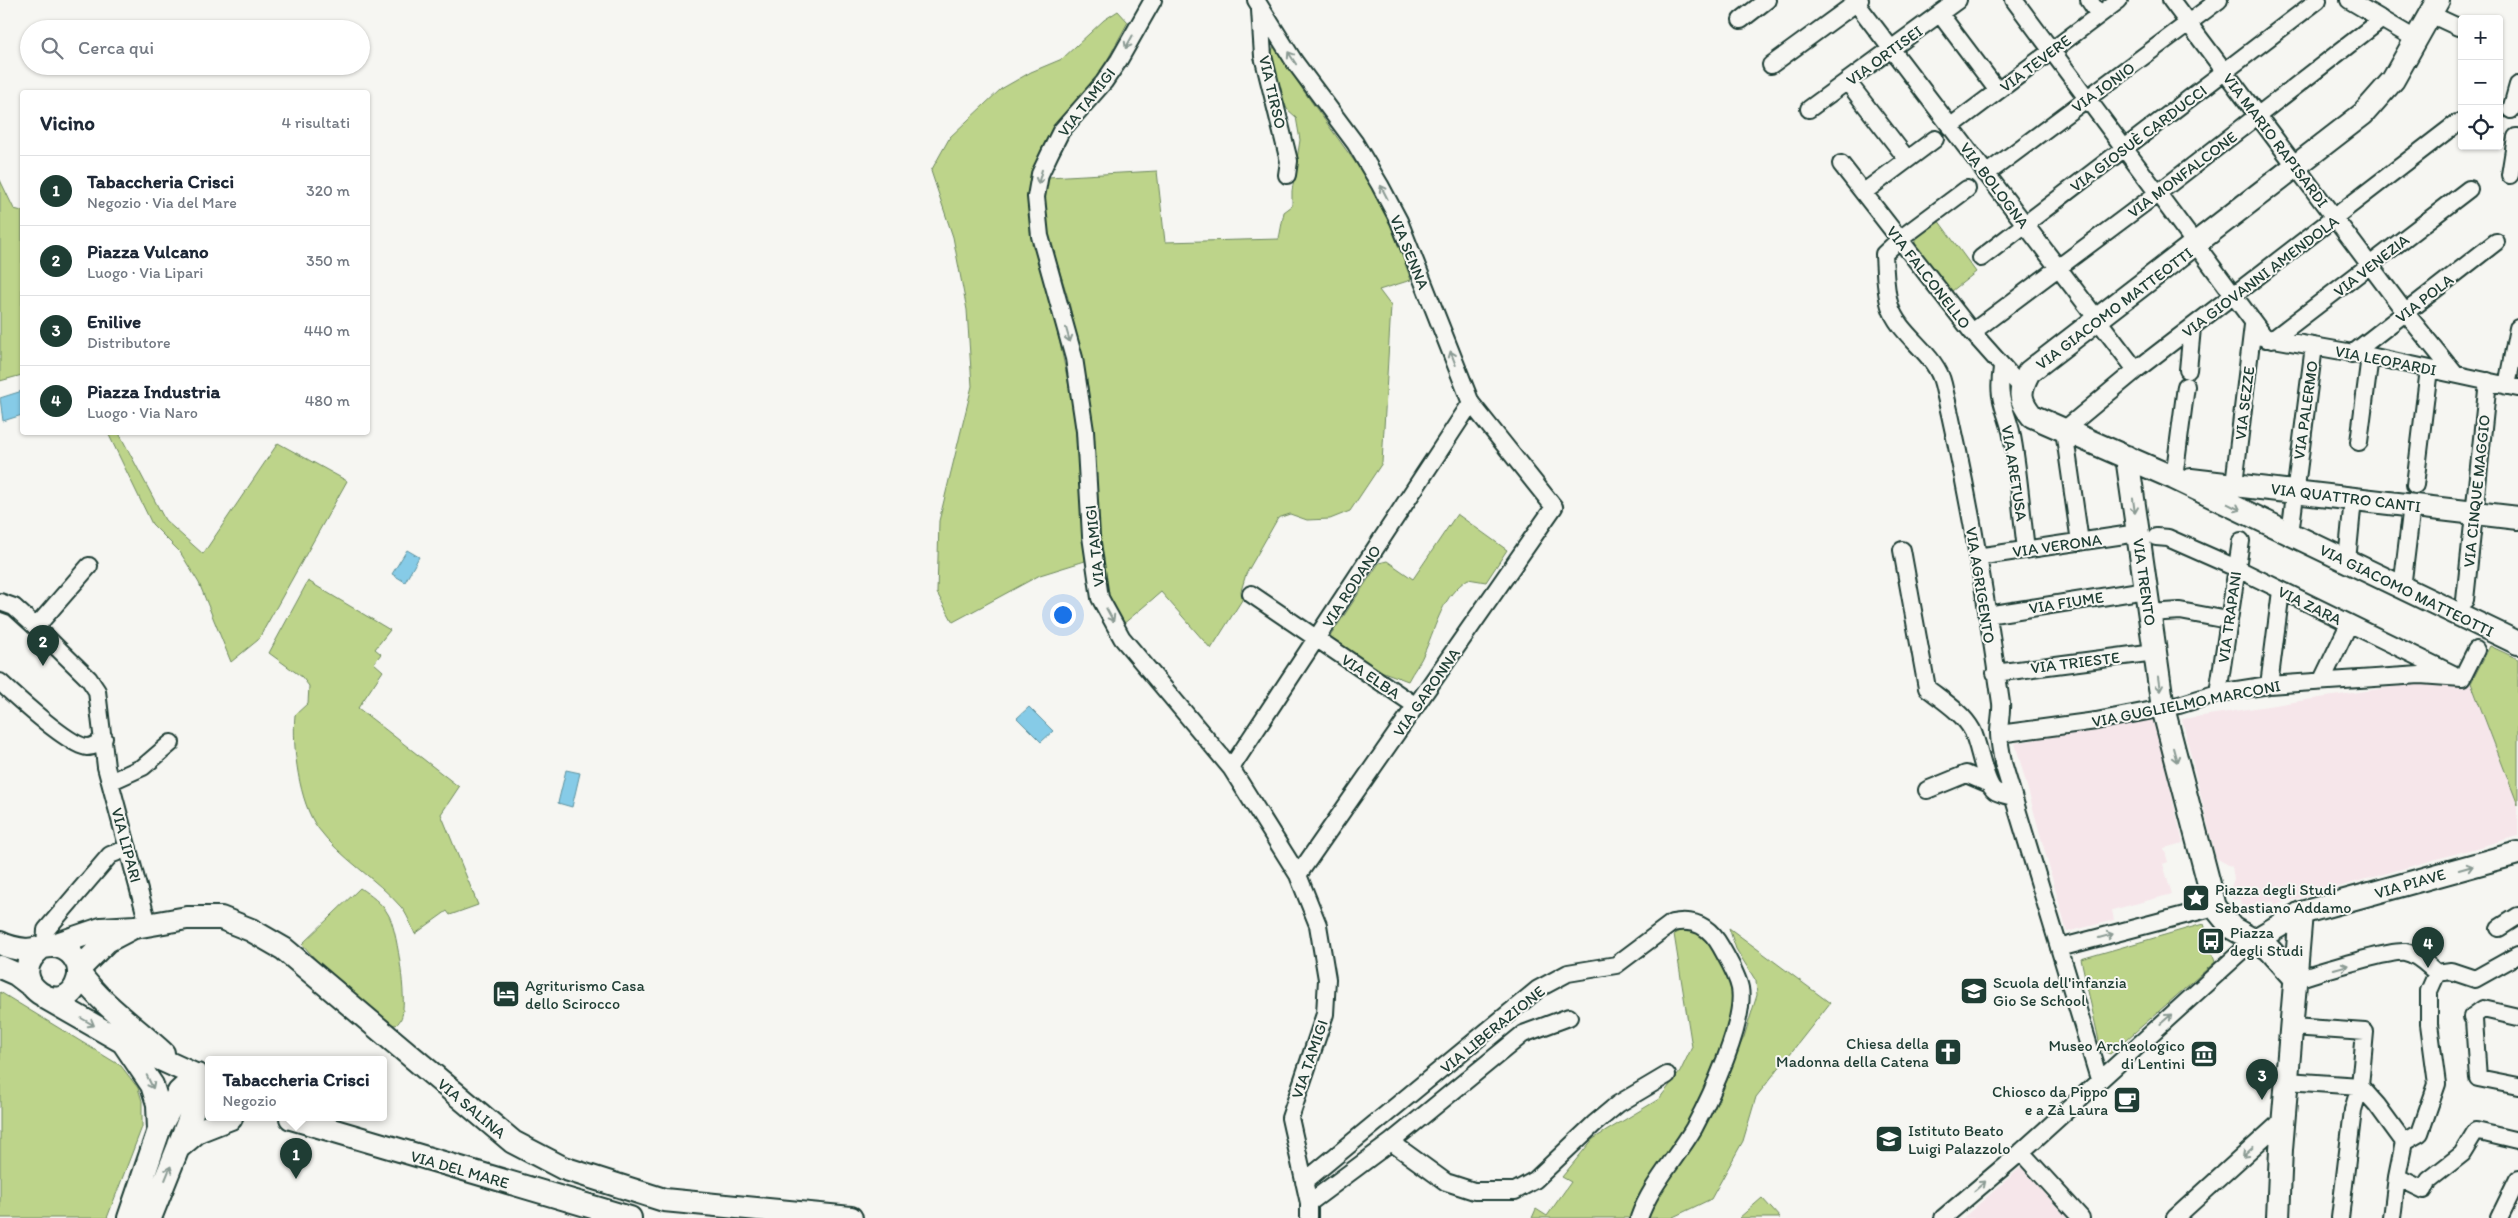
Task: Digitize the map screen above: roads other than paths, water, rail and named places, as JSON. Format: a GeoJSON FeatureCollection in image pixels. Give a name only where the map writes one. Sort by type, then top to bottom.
{"type":"FeatureCollection","features":[{"type":"Feature","properties":{"kind":"main road","name":"VIA GIACOMO MATTEOTTI"},"geometry":{"type":"LineString","coordinates":[[2434,7],[2393,80],[2363,114],[2196,245],[2029,372],[2021,387],[2022,404],[2032,416],[2174,478],[2518,643]]}},
{"type":"Feature","properties":{"kind":"main road","name":"VIA TRENTO"},"geometry":{"type":"LineString","coordinates":[[2127,457],[2147,535],[2146,590],[2163,708],[2215,907]]}},
{"type":"Feature","properties":{"kind":"main road","name":"VIA QUATTRO CANTI"},"geometry":{"type":"LineString","coordinates":[[2174,478],[2353,498],[2414,495],[2474,512],[2518,518]]}},
{"type":"Feature","properties":{"kind":"main road","name":"VIA PIAVE"},"geometry":{"type":"LineString","coordinates":[[2252,942],[2301,913],[2518,853]]}},
{"type":"Feature","properties":{"kind":"main road"},"geometry":{"type":"LineString","coordinates":[[2215,907],[2232,928],[2252,942],[2269,949],[2296,979]]}},
{"type":"Feature","properties":{"kind":"main road"},"geometry":{"type":"LineString","coordinates":[[2278,1218],[2301,913]]}},
{"type":"Feature","properties":{"kind":"main road","name":"VIA SALINA"},"geometry":{"type":"LineString","coordinates":[[46,948],[101,929],[187,918],[221,918],[252,930],[284,949],[513,1142],[563,1168],[664,1200],[851,1218]]}},
{"type":"Feature","properties":{"kind":"main road"},"geometry":{"type":"LineString","coordinates":[[46,948],[29,961],[27,968],[37,991],[55,999],[72,991],[79,971],[107,942],[142,925]]}},
{"type":"Feature","properties":{"kind":"main road"},"geometry":{"type":"LineString","coordinates":[[0,943],[24,950],[59,947],[72,955],[79,971],[114,1012],[132,1024],[177,1066]]}},
{"type":"Feature","properties":{"kind":"main road"},"geometry":{"type":"LineString","coordinates":[[0,967],[16,974],[37,991],[123,1042],[203,1078]]}},
{"type":"Feature","properties":{"kind":"main road"},"geometry":{"type":"LineString","coordinates":[[123,1042],[152,1084],[158,1104],[159,1130]]}},
{"type":"Feature","properties":{"kind":"main road"},"geometry":{"type":"LineString","coordinates":[[129,1218],[159,1130],[179,1092],[203,1078]]}},
{"type":"Feature","properties":{"kind":"main road"},"geometry":{"type":"LineString","coordinates":[[150,1218],[197,1100],[203,1078]]}},
{"type":"Feature","properties":{"kind":"main road"},"geometry":{"type":"LineString","coordinates":[[178,1148],[198,1131],[224,1121]]}},
{"type":"Feature","properties":{"kind":"main road","name":"VIA DEL MARE"},"geometry":{"type":"LineString","coordinates":[[301,1121],[630,1218]]}},
{"type":"Feature","properties":{"kind":"street","name":"VIA TAMIGI"},"geometry":{"type":"LineString","coordinates":[[1153,0],[1104,82],[1061,131],[1040,174],[1036,197],[1040,236],[1074,358],[1085,431],[1091,536],[1100,598],[1122,638],[1231,768],[1298,875],[1318,925],[1327,979],[1322,1023],[1290,1118],[1304,1182]]}},
{"type":"Feature","properties":{"kind":"street"},"geometry":{"type":"LineString","coordinates":[[1741,20],[1767,0]]}},
{"type":"Feature","properties":{"kind":"street","name":"VIA ORTISEI"},"geometry":{"type":"LineString","coordinates":[[1809,109],[1958,0]]}},
{"type":"Feature","properties":{"kind":"street"},"geometry":{"type":"LineString","coordinates":[[2014,0],[2261,334]]}},
{"type":"Feature","properties":{"kind":"street"},"geometry":{"type":"LineString","coordinates":[[2089,0],[2099,15]]}},
{"type":"Feature","properties":{"kind":"street","name":"VIA TEVERE"},"geometry":{"type":"LineString","coordinates":[[1950,127],[2119,0]]}},
{"type":"Feature","properties":{"kind":"street","name":"VIA MARIO RAPISARDI"},"geometry":{"type":"LineString","coordinates":[[2172,0],[2370,266],[2455,374]]}},
{"type":"Feature","properties":{"kind":"street","name":"VIA IONIO"},"geometry":{"type":"LineString","coordinates":[[1986,174],[2219,0]]}},
{"type":"Feature","properties":{"kind":"street","name":"VIA GIOSUÈ CARDUCCI"},"geometry":{"type":"LineString","coordinates":[[1981,258],[2318,0]]}},
{"type":"Feature","properties":{"kind":"street"},"geometry":{"type":"LineString","coordinates":[[1771,65],[1857,1]]}},
{"type":"Feature","properties":{"kind":"street","name":"VIA BOLOGNA"},"geometry":{"type":"LineString","coordinates":[[1857,1],[1891,49],[2136,370]]}},
{"type":"Feature","properties":{"kind":"street"},"geometry":{"type":"LineString","coordinates":[[2360,3],[2416,40]]}},
{"type":"Feature","properties":{"kind":"street","name":"VIA TIRSO"},"geometry":{"type":"LineString","coordinates":[[1258,4],[1263,56],[1289,161],[1287,175]]}},
{"type":"Feature","properties":{"kind":"street","name":"VIA SENNA"},"geometry":{"type":"LineString","coordinates":[[1258,4],[1294,61],[1355,143],[1399,220],[1471,403],[1554,508]]}},
{"type":"Feature","properties":{"kind":"street"},"geometry":{"type":"LineString","coordinates":[[2434,7],[2458,27]]}},
{"type":"Feature","properties":{"kind":"street"},"geometry":{"type":"LineString","coordinates":[[1940,14],[1998,91]]}},
{"type":"Feature","properties":{"kind":"street","name":"VIA MONFALCONE"},"geometry":{"type":"LineString","coordinates":[[1979,327],[2158,193],[2382,19]]}},
{"type":"Feature","properties":{"kind":"street"},"geometry":{"type":"LineString","coordinates":[[1847,81],[1907,160]]}},
{"type":"Feature","properties":{"kind":"street"},"geometry":{"type":"LineString","coordinates":[[2511,110],[2518,85]]}},
{"type":"Feature","properties":{"kind":"street","name":"VIA GIOVANNI AMENDOLA"},"geometry":{"type":"LineString","coordinates":[[2064,430],[2136,370],[2457,124]]}},
{"type":"Feature","properties":{"kind":"street"},"geometry":{"type":"LineString","coordinates":[[2510,175],[2516,137],[2518,137]]}},
{"type":"Feature","properties":{"kind":"street"},"geometry":{"type":"LineString","coordinates":[[1864,192],[1935,139]]}},
{"type":"Feature","properties":{"kind":"street","name":"VIA FALCONELLO"},"geometry":{"type":"LineString","coordinates":[[1841,164],[2002,368],[2021,387]]}},
{"type":"Feature","properties":{"kind":"street"},"geometry":{"type":"LineString","coordinates":[[1900,239],[1967,188]]}},
{"type":"Feature","properties":{"kind":"street","name":"VIA VENEZIA"},"geometry":{"type":"LineString","coordinates":[[2261,334],[2370,266],[2469,189]]}},
{"type":"Feature","properties":{"kind":"street","name":"VIA AGRIGENTO"},"geometry":{"type":"LineString","coordinates":[[1900,239],[1884,254],[1885,281],[1890,307],[1897,320],[1930,360],[1942,381],[1987,615],[2001,706],[1999,734],[2003,763],[2098,1079]]}},
{"type":"Feature","properties":{"kind":"street","name":"VIA POLA"},"geometry":{"type":"LineString","coordinates":[[2352,354],[2496,242]]}},
{"type":"Feature","properties":{"kind":"street"},"geometry":{"type":"LineString","coordinates":[[2188,370],[2192,328]]}},
{"type":"Feature","properties":{"kind":"street"},"geometry":{"type":"LineString","coordinates":[[2512,387],[2518,328]]}},
{"type":"Feature","properties":{"kind":"street","name":"VIA LEOPARDI"},"geometry":{"type":"LineString","coordinates":[[2261,334],[2512,387]]}},
{"type":"Feature","properties":{"kind":"street","name":"VIA SEZZE"},"geometry":{"type":"LineString","coordinates":[[2234,484],[2261,334]]}},
{"type":"Feature","properties":{"kind":"street","name":"VIA PALERMO"},"geometry":{"type":"LineString","coordinates":[[2290,534],[2314,346]]}},
{"type":"Feature","properties":{"kind":"street"},"geometry":{"type":"LineString","coordinates":[[2359,442],[2370,356]]}},
{"type":"Feature","properties":{"kind":"street","name":"VIA ARETUSA"},"geometry":{"type":"LineString","coordinates":[[2002,368],[1999,389],[2001,402],[2011,431],[2026,549]]}},
{"type":"Feature","properties":{"kind":"street"},"geometry":{"type":"LineString","coordinates":[[2402,588],[2429,369]]}},
{"type":"Feature","properties":{"kind":"street","name":"VIA CINQUE MAGGIO"},"geometry":{"type":"LineString","coordinates":[[2465,600],[2488,381]]}},
{"type":"Feature","properties":{"kind":"street"},"geometry":{"type":"LineString","coordinates":[[2174,478],[2186,386]]}},
{"type":"Feature","properties":{"kind":"street","name":"VIA RODANO"},"geometry":{"type":"LineString","coordinates":[[1231,768],[1471,403]]}},
{"type":"Feature","properties":{"kind":"street"},"geometry":{"type":"LineString","coordinates":[[2064,430],[2080,542]]}},
{"type":"Feature","properties":{"kind":"street"},"geometry":{"type":"LineString","coordinates":[[2347,561],[2353,498]]}},
{"type":"Feature","properties":{"kind":"street","name":"VIA GARONNA"},"geometry":{"type":"LineString","coordinates":[[1298,875],[1554,508]]}},
{"type":"Feature","properties":{"kind":"street","name":"VIA VERONA"},"geometry":{"type":"LineString","coordinates":[[1977,557],[2080,542],[2147,535]]}},
{"type":"Feature","properties":{"kind":"street","name":"VIA ZARA"},"geometry":{"type":"LineString","coordinates":[[2147,535],[2168,538],[2236,568],[2462,678]]}},
{"type":"Feature","properties":{"kind":"street","name":"VIA TRAPANI"},"geometry":{"type":"LineString","coordinates":[[2218,693],[2241,541]]}},
{"type":"Feature","properties":{"kind":"street"},"geometry":{"type":"LineString","coordinates":[[1902,550],[1927,688],[1950,706],[1971,729],[1982,757],[1987,783]]}},
{"type":"Feature","properties":{"kind":"street"},"geometry":{"type":"LineString","coordinates":[[36,627],[89,566]]}},
{"type":"Feature","properties":{"kind":"street","name":"VIA FIUME"},"geometry":{"type":"LineString","coordinates":[[1987,615],[2146,590]]}},
{"type":"Feature","properties":{"kind":"street"},"geometry":{"type":"LineString","coordinates":[[2269,685],[2281,591]]}},
{"type":"Feature","properties":{"kind":"street","name":"VIA ELBA"},"geometry":{"type":"LineString","coordinates":[[1250,594],[1416,706]]}},
{"type":"Feature","properties":{"kind":"street","name":"VIA LIPARI"},"geometry":{"type":"LineString","coordinates":[[0,602],[14,608],[36,627],[90,679],[97,691],[108,774],[128,848],[142,925]]}},
{"type":"Feature","properties":{"kind":"street"},"geometry":{"type":"LineString","coordinates":[[2149,613],[2180,611],[2228,620]]}},
{"type":"Feature","properties":{"kind":"street"},"geometry":{"type":"LineString","coordinates":[[2322,680],[2349,624]]}},
{"type":"Feature","properties":{"kind":"street"},"geometry":{"type":"LineString","coordinates":[[2462,678],[2476,650]]}},
{"type":"Feature","properties":{"kind":"street","name":"VIA TRIESTE"},"geometry":{"type":"LineString","coordinates":[[1995,673],[2155,652]]}},
{"type":"Feature","properties":{"kind":"street","name":"VIA GUGLIELMO MARCONI"},"geometry":{"type":"LineString","coordinates":[[1999,734],[2163,708],[2218,693],[2269,685],[2420,675],[2462,678]]}},
{"type":"Feature","properties":{"kind":"street"},"geometry":{"type":"LineString","coordinates":[[0,682],[49,726],[86,747],[108,774],[143,766],[171,743]]}},
{"type":"Feature","properties":{"kind":"street"},"geometry":{"type":"LineString","coordinates":[[86,747],[96,745],[104,738]]}},
{"type":"Feature","properties":{"kind":"street"},"geometry":{"type":"LineString","coordinates":[[1927,790],[1966,774],[1987,783],[1996,792],[2013,797]]}},
{"type":"Feature","properties":{"kind":"street"},"geometry":{"type":"LineString","coordinates":[[46,948],[46,930],[110,856],[128,848]]}},
{"type":"Feature","properties":{"kind":"street"},"geometry":{"type":"LineString","coordinates":[[2059,948],[2215,907]]}},
{"type":"Feature","properties":{"kind":"street"},"geometry":{"type":"LineString","coordinates":[[2499,928],[2518,916]]}},
{"type":"Feature","properties":{"kind":"street","name":"VIA LIBERAZIONE"},"geometry":{"type":"LineString","coordinates":[[1304,1182],[1538,989],[1568,973],[1616,965],[1672,923],[1681,921],[1701,924],[1717,940],[1731,966],[1740,989],[1738,1020],[1728,1053],[1694,1128],[1647,1195],[1638,1218]]}},
{"type":"Feature","properties":{"kind":"street"},"geometry":{"type":"LineString","coordinates":[[1943,1218],[2021,1152],[2098,1079],[2252,942]]}},
{"type":"Feature","properties":{"kind":"street"},"geometry":{"type":"LineString","coordinates":[[2296,979],[2386,955],[2405,952],[2420,958],[2438,974]]}},
{"type":"Feature","properties":{"kind":"street"},"geometry":{"type":"LineString","coordinates":[[2404,1142],[2420,1133],[2437,1084],[2429,1024],[2429,991],[2438,974],[2451,971],[2475,979],[2518,955]]}},
{"type":"Feature","properties":{"kind":"street"},"geometry":{"type":"LineString","coordinates":[[2518,1017],[2483,1009],[2472,1017],[2474,1020],[2478,1078],[2518,1086]]}},
{"type":"Feature","properties":{"kind":"street"},"geometry":{"type":"LineString","coordinates":[[1309,1211],[1523,1034],[1569,1017]]}},
{"type":"Feature","properties":{"kind":"street"},"geometry":{"type":"LineString","coordinates":[[2292,1027],[2365,1032],[2360,1086],[2353,1110],[2340,1218]]}},
{"type":"Feature","properties":{"kind":"street"},"geometry":{"type":"LineString","coordinates":[[1391,1142],[1446,1182],[1474,1191],[1514,1191],[1535,1180],[1618,1104],[1667,1075]]}},
{"type":"Feature","properties":{"kind":"street"},"geometry":{"type":"LineString","coordinates":[[2287,1081],[2360,1086],[2378,1105],[2404,1142],[2392,1218]]}},
{"type":"Feature","properties":{"kind":"street"},"geometry":{"type":"LineString","coordinates":[[2175,1218],[2284,1119]]}},
{"type":"Feature","properties":{"kind":"street"},"geometry":{"type":"LineString","coordinates":[[2397,1177],[2424,1190],[2428,1180],[2462,1154],[2476,1130],[2515,1140]]}},
{"type":"Feature","properties":{"kind":"street"},"geometry":{"type":"LineString","coordinates":[[2021,1152],[2081,1218]]}},
{"type":"Feature","properties":{"kind":"street"},"geometry":{"type":"LineString","coordinates":[[2499,1218],[2518,1179]]}},
{"type":"Feature","properties":{"kind":"street"},"geometry":{"type":"LineString","coordinates":[[1304,1182],[1309,1211]]}},
{"type":"Feature","properties":{"kind":"water"},"geometry":{"type":"Polygon","coordinates":[[[20,392],[20,416],[3,421],[0,398],[20,392]]]}},
{"type":"Feature","properties":{"kind":"water"},"geometry":{"type":"Polygon","coordinates":[[[407,550],[419,557],[405,582],[392,574],[407,550]]]}},
{"type":"Feature","properties":{"kind":"water"},"geometry":{"type":"Polygon","coordinates":[[[1029,707],[1053,731],[1041,742],[1017,718],[1029,707]]]}},
{"type":"Feature","properties":{"kind":"water"},"geometry":{"type":"Polygon","coordinates":[[[566,770],[580,773],[572,807],[558,803],[566,770]]]}},
{"type":"Feature","properties":{"kind":"place","name":"Piazza Vulcano"},"geometry":{"type":"Point","coordinates":[43,666]}},
{"type":"Feature","properties":{"kind":"place","name":"Piazza degli Studi Sebastiano Addamo"},"geometry":{"type":"Point","coordinates":[2196,898]}},
{"type":"Feature","properties":{"kind":"place","name":"Piazza degli Studi"},"geometry":{"type":"Point","coordinates":[2211,941]}},
{"type":"Feature","properties":{"kind":"place","name":"Piazza Industria"},"geometry":{"type":"Point","coordinates":[2428,968]}},
{"type":"Feature","properties":{"kind":"place","name":"Scuola dell'infanzia Gio Se School"},"geometry":{"type":"Point","coordinates":[1974,991]}},
{"type":"Feature","properties":{"kind":"place","name":"Agriturismo Casa dello Scirocco"},"geometry":{"type":"Point","coordinates":[506,994]}},
{"type":"Feature","properties":{"kind":"place","name":"Chiesa della Madonna della Catena"},"geometry":{"type":"Point","coordinates":[1948,1052]}},
{"type":"Feature","properties":{"kind":"place","name":"Museo Archeologico di Lentini"},"geometry":{"type":"Point","coordinates":[2204,1054]}},
{"type":"Feature","properties":{"kind":"place","name":"Chiosco da Pippo e a Zà Laura"},"geometry":{"type":"Point","coordinates":[2127,1100]}},
{"type":"Feature","properties":{"kind":"place","name":"Enilive"},"geometry":{"type":"Point","coordinates":[2262,1100]}},
{"type":"Feature","properties":{"kind":"place","name":"Istituto Beato Luigi Palazzolo"},"geometry":{"type":"Point","coordinates":[1889,1139]}},
{"type":"Feature","properties":{"kind":"place","name":"Tabaccheria Crisci"},"geometry":{"type":"Point","coordinates":[296,1179]}}]}
